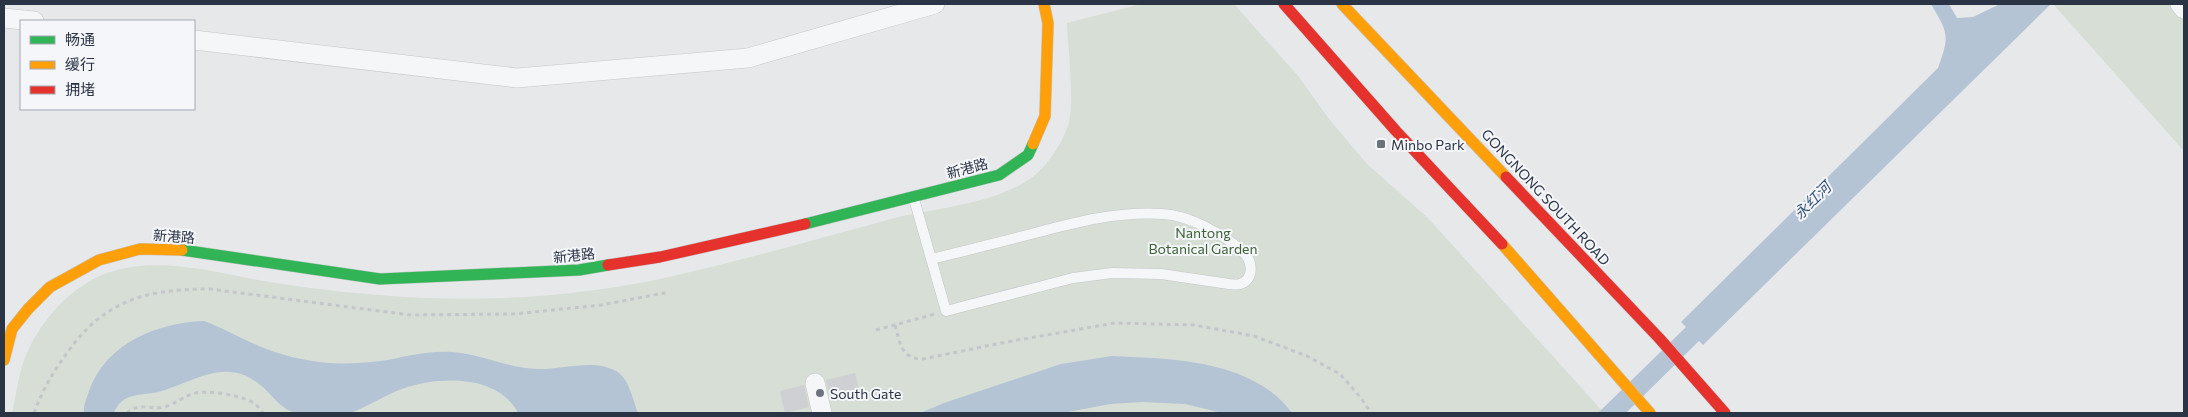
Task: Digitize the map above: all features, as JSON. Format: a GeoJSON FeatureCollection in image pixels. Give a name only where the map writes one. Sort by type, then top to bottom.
{"type":"FeatureCollection","features":[{"type":"Feature","properties":{"kind":"street"},"geometry":{"type":"LineString","coordinates":[[195,40],[518,78],[748,58],[935,4]]}},
{"type":"Feature","properties":{"kind":"street","name":"新港路"},"geometry":{"type":"LineString","coordinates":[[4,360],[12,330],[28,309],[50,287],[99,260],[140,249],[183,250],[380,279],[578,270],[660,257],[914,198],[999,175],[1028,155],[1045,116],[1048,23],[1044,4]]}},
{"type":"Feature","properties":{"kind":"street"},"geometry":{"type":"LineString","coordinates":[[1284,4],[1396,131],[1511,254],[1650,413]]}},
{"type":"Feature","properties":{"kind":"street","name":"GONGNONG SOUTH ROAD"},"geometry":{"type":"LineString","coordinates":[[1342,4],[1659,338],[1725,413]]}},
{"type":"Feature","properties":{"kind":"street"},"geometry":{"type":"LineString","coordinates":[[2180,4],[2184,8]]}},
{"type":"Feature","properties":{"kind":"street"},"geometry":{"type":"LineString","coordinates":[[4,18],[24,20]]}},
{"type":"Feature","properties":{"kind":"street"},"geometry":{"type":"LineString","coordinates":[[815,383],[822,413]]}},
{"type":"Feature","properties":{"kind":"lane"},"geometry":{"type":"LineString","coordinates":[[914,198],[946,311],[1072,278],[1112,273],[1154,273],[1228,284],[1240,284],[1247,280],[1252,273],[1251,264],[1246,254],[1208,229],[1187,218],[1165,214],[1122,215],[1094,219],[931,259]]}},
{"type":"Feature","properties":{"kind":"path"},"geometry":{"type":"LineString","coordinates":[[34,413],[51,374],[74,342],[96,319],[123,303],[149,294],[179,289],[210,289],[410,315],[514,314],[601,306],[670,292]]}},
{"type":"Feature","properties":{"kind":"path"},"geometry":{"type":"LineString","coordinates":[[876,330],[946,311]]}},
{"type":"Feature","properties":{"kind":"path"},"geometry":{"type":"LineString","coordinates":[[895,325],[900,344],[906,355],[914,359],[923,359],[1114,323],[1194,325],[1254,336],[1307,356],[1340,374],[1361,398],[1371,413]]}},
{"type":"Feature","properties":{"kind":"path"},"geometry":{"type":"LineString","coordinates":[[127,413],[131,409],[142,406],[165,407],[194,393],[203,392],[246,399],[255,404],[263,413]]}},
{"type":"Feature","properties":{"kind":"green space","name":"Nantong Botanical Garden"},"geometry":{"type":"Polygon","coordinates":[[[1142,4],[1234,4],[1299,77],[1329,119],[1367,164],[1428,218],[1604,413],[12,413],[23,363],[29,348],[46,320],[69,296],[82,286],[110,272],[131,267],[152,265],[193,268],[308,288],[405,297],[471,299],[538,296],[604,289],[669,277],[895,218],[969,203],[1006,192],[1022,184],[1046,164],[1055,152],[1068,126],[1071,91],[1067,23],[1142,4]]]}},
{"type":"Feature","properties":{"kind":"green space"},"geometry":{"type":"Polygon","coordinates":[[[2053,4],[2184,4],[2184,151],[2053,4]]]}},
{"type":"Feature","properties":{"kind":"water","name":"永红河"},"geometry":{"type":"Polygon","coordinates":[[[1931,4],[1949,4],[1957,18],[1973,17],[2000,4],[2051,4],[1703,345],[1699,341],[1626,413],[1598,413],[1686,327],[1681,322],[1938,68],[1946,41],[1944,28],[1931,4]]]}},
{"type":"Feature","properties":{"kind":"water"},"geometry":{"type":"Polygon","coordinates":[[[204,321],[267,349],[319,362],[368,362],[425,353],[452,352],[473,355],[526,368],[547,369],[587,365],[607,367],[616,371],[624,379],[638,413],[518,413],[509,400],[496,391],[482,385],[449,381],[432,382],[402,389],[350,413],[332,415],[302,414],[284,408],[253,380],[240,374],[226,372],[213,373],[158,392],[132,396],[122,401],[114,413],[84,413],[85,402],[97,374],[120,348],[151,331],[169,326],[204,321]]]}},
{"type":"Feature","properties":{"kind":"water"},"geometry":{"type":"Polygon","coordinates":[[[1112,356],[1185,361],[1210,365],[1233,372],[1255,382],[1275,395],[1292,413],[1222,413],[1185,404],[1142,402],[1110,404],[1063,413],[920,413],[944,403],[1061,364],[1112,356]]]}},
{"type":"Feature","properties":{"kind":"building"},"geometry":{"type":"Polygon","coordinates":[[[855,373],[860,394],[831,401],[826,380],[855,373]]]}},
{"type":"Feature","properties":{"kind":"building"},"geometry":{"type":"Polygon","coordinates":[[[804,385],[809,407],[785,413],[780,391],[804,385]]]}},
{"type":"Feature","properties":{"kind":"traffic: fast"},"geometry":{"type":"LineString","coordinates":[[805,224],[999,175],[1028,155],[1033,144]]}},
{"type":"Feature","properties":{"kind":"traffic: fast"},"geometry":{"type":"LineString","coordinates":[[182,250],[380,279],[579,270],[608,265]]}},
{"type":"Feature","properties":{"kind":"traffic: slow"},"geometry":{"type":"LineString","coordinates":[[1033,144],[1045,116],[1048,23],[1044,4]]}},
{"type":"Feature","properties":{"kind":"traffic: slow"},"geometry":{"type":"LineString","coordinates":[[1342,4],[1506,177]]}},
{"type":"Feature","properties":{"kind":"traffic: slow"},"geometry":{"type":"LineString","coordinates":[[1502,244],[1650,413]]}},
{"type":"Feature","properties":{"kind":"traffic: slow"},"geometry":{"type":"LineString","coordinates":[[4,360],[12,329],[28,309],[50,287],[99,260],[140,249],[182,250]]}},
{"type":"Feature","properties":{"kind":"traffic: jam"},"geometry":{"type":"LineString","coordinates":[[1284,4],[1396,131],[1502,244]]}},
{"type":"Feature","properties":{"kind":"traffic: jam"},"geometry":{"type":"LineString","coordinates":[[1506,177],[1659,338],[1725,413]]}},
{"type":"Feature","properties":{"kind":"traffic: jam"},"geometry":{"type":"LineString","coordinates":[[608,265],[660,257],[805,224]]}},
{"type":"Feature","properties":{"kind":"place","name":"Minbo Park"},"geometry":{"type":"Point","coordinates":[1381,144]}},
{"type":"Feature","properties":{"kind":"place","name":"South Gate"},"geometry":{"type":"Point","coordinates":[820,393]}}]}
